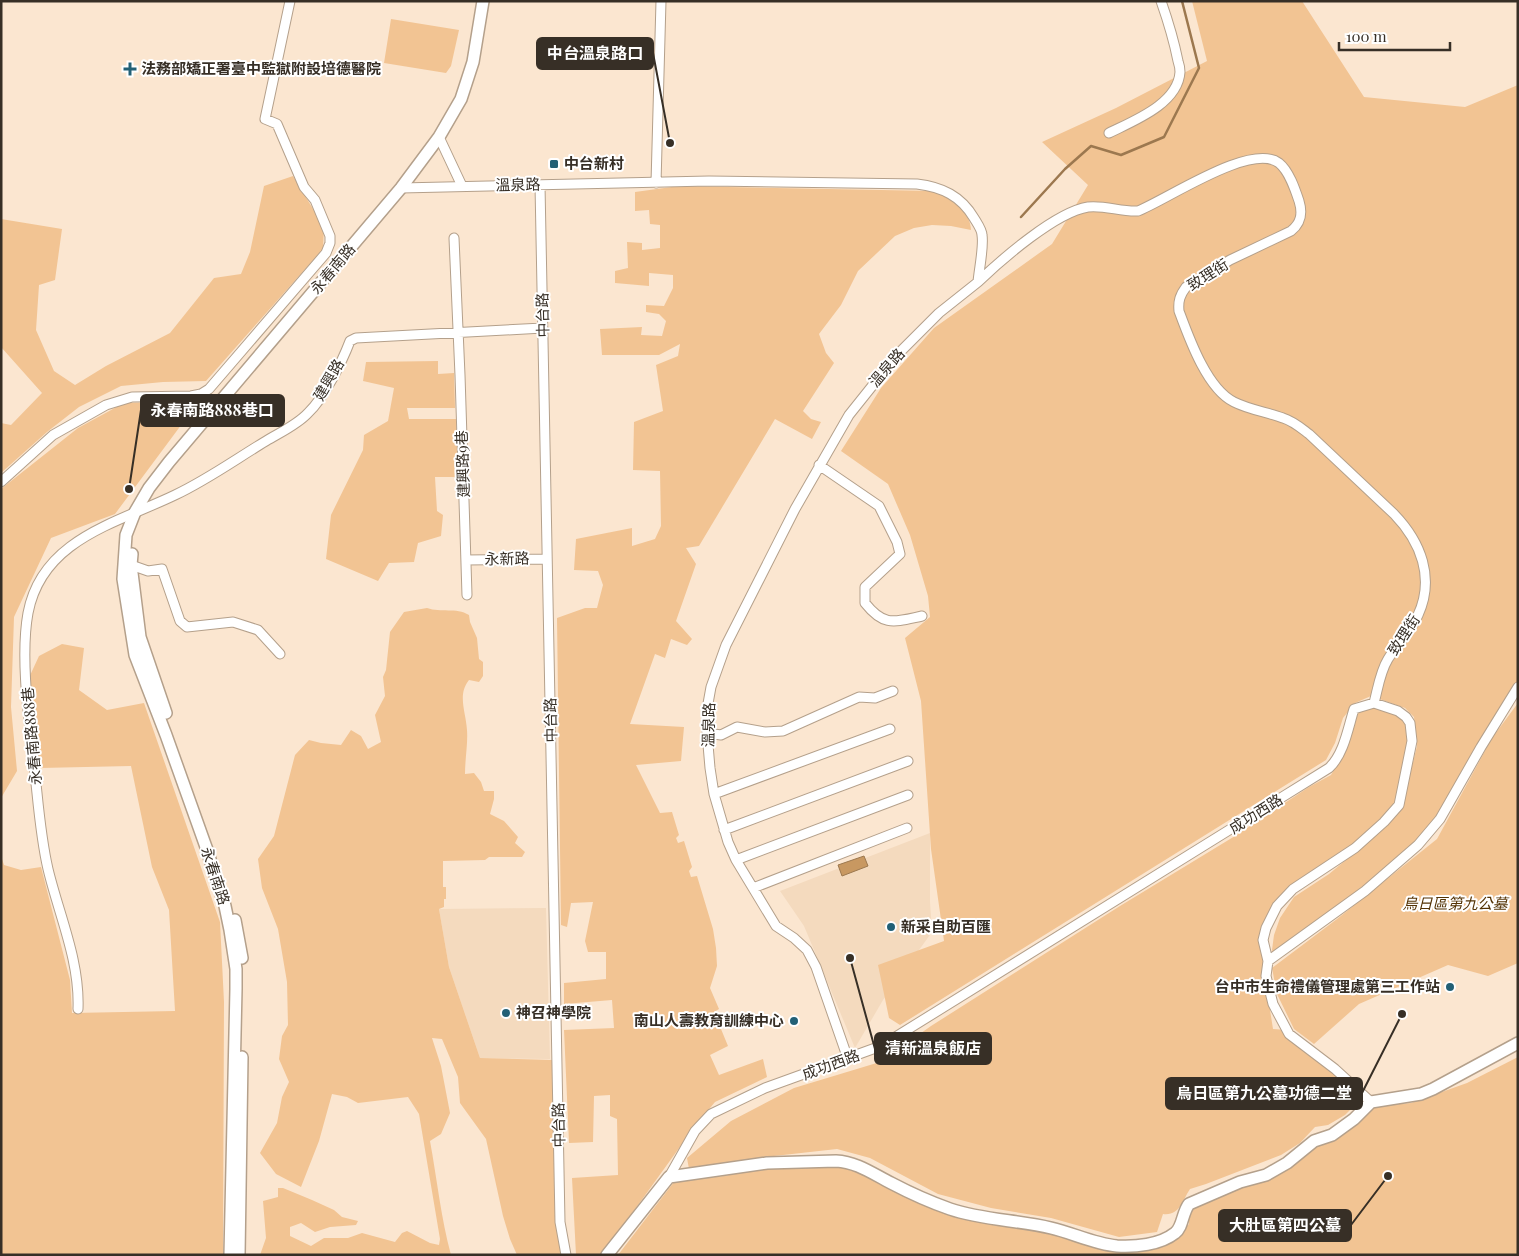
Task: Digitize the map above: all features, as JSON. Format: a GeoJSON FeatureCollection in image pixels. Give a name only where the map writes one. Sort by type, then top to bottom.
{"type":"FeatureCollection","features":[{"type":"Feature","properties":{"kind":"street"},"geometry":{"type":"LineString","coordinates":[[1,482],[53,435],[106,405],[132,397],[191,396],[201,394],[209,389],[326,253],[330,243],[330,236],[315,200],[304,187],[277,124],[265,119],[290,1]]}},
{"type":"Feature","properties":{"kind":"street","name":"永春南路"},"geometry":{"type":"LineString","coordinates":[[228,905],[172,750],[135,655],[123,579],[126,535],[135,512],[149,488],[169,462],[401,188],[439,137],[461,99],[473,62],[483,1]]}},
{"type":"Feature","properties":{"kind":"street"},"geometry":{"type":"LineString","coordinates":[[656,183],[661,1]]}},
{"type":"Feature","properties":{"kind":"street"},"geometry":{"type":"LineString","coordinates":[[1110,133],[1152,112],[1168,98],[1175,87],[1180,73],[1175,46],[1161,1]]}},
{"type":"Feature","properties":{"kind":"street"},"geometry":{"type":"LineString","coordinates":[[439,137],[462,186]]}},
{"type":"Feature","properties":{"kind":"street","name":"致理街"},"geometry":{"type":"LineString","coordinates":[[978,282],[1013,250],[1065,215],[1077,210],[1090,207],[1127,212],[1138,211],[1230,165],[1259,158],[1270,159],[1279,163],[1290,180],[1301,209],[1301,219],[1297,226],[1291,231],[1230,260],[1186,287],[1178,302],[1179,311],[1208,375],[1224,395],[1248,408],[1284,418],[1303,429],[1406,526],[1421,553],[1425,582],[1418,615],[1388,660],[1381,676],[1374,703]]}},
{"type":"Feature","properties":{"kind":"street","name":"溫泉路"},"geometry":{"type":"LineString","coordinates":[[401,188],[656,183],[710,180],[917,184],[938,188],[953,194],[963,203],[973,217],[982,235],[978,282],[939,313],[897,356],[849,415],[794,509],[726,645],[711,687],[707,709],[707,733],[714,794],[724,830],[736,860],[776,926],[794,938],[807,950],[816,967],[848,1059]]}},
{"type":"Feature","properties":{"kind":"street","name":"中台路"},"geometry":{"type":"LineString","coordinates":[[540,184],[560,1222],[566,1255]]}},
{"type":"Feature","properties":{"kind":"street","name":"建興路9巷"},"geometry":{"type":"LineString","coordinates":[[454,238],[467,595]]}},
{"type":"Feature","properties":{"kind":"street","name":"建興路"},"geometry":{"type":"LineString","coordinates":[[135,512],[176,495],[205,479],[307,415],[323,393],[350,341],[356,338],[543,328]]}},
{"type":"Feature","properties":{"kind":"street"},"geometry":{"type":"LineString","coordinates":[[819,465],[880,506],[897,542],[900,554],[866,587],[864,603],[883,620],[901,620],[922,616]]}},
{"type":"Feature","properties":{"kind":"street","name":"永春南路"},"geometry":{"type":"LineString","coordinates":[[135,512],[131,566],[140,636],[228,905],[239,970],[235,1210],[230,1255]]}},
{"type":"Feature","properties":{"kind":"street","name":"永春南路888巷"},"geometry":{"type":"LineString","coordinates":[[78,1009],[79,991],[69,944],[48,868],[40,821],[30,730],[26,664],[28,615],[32,596],[38,581],[52,562],[77,542],[135,512]]}},
{"type":"Feature","properties":{"kind":"street","name":"永新路"},"geometry":{"type":"LineString","coordinates":[[466,560],[547,559]]}},
{"type":"Feature","properties":{"kind":"street"},"geometry":{"type":"LineString","coordinates":[[131,566],[148,571],[162,569],[180,622],[187,627],[233,622],[258,630],[280,654]]}},
{"type":"Feature","properties":{"kind":"street"},"geometry":{"type":"LineString","coordinates":[[1268,961],[1364,891],[1418,845],[1440,819],[1518,687]]}},
{"type":"Feature","properties":{"kind":"street"},"geometry":{"type":"LineString","coordinates":[[707,733],[722,735],[737,727],[765,732],[783,731],[859,697],[875,698],[893,691]]}},
{"type":"Feature","properties":{"kind":"street"},"geometry":{"type":"LineString","coordinates":[[1371,1102],[1335,1069],[1289,1034],[1273,1004],[1266,976],[1268,961],[1263,940],[1266,928],[1277,906],[1293,889],[1355,848],[1384,822],[1399,805],[1412,741],[1410,723],[1398,711],[1374,703]]}},
{"type":"Feature","properties":{"kind":"street","name":"成功西路"},"geometry":{"type":"LineString","coordinates":[[607,1255],[669,1177],[694,1131],[711,1114],[766,1088],[881,1046],[1329,768],[1336,762],[1341,751],[1354,709],[1374,703]]}},
{"type":"Feature","properties":{"kind":"street"},"geometry":{"type":"LineString","coordinates":[[714,794],[890,729]]}},
{"type":"Feature","properties":{"kind":"street"},"geometry":{"type":"LineString","coordinates":[[724,830],[908,761]]}},
{"type":"Feature","properties":{"kind":"street"},"geometry":{"type":"LineString","coordinates":[[736,860],[908,795]]}},
{"type":"Feature","properties":{"kind":"street"},"geometry":{"type":"LineString","coordinates":[[753,888],[908,828]]}},
{"type":"Feature","properties":{"kind":"street"},"geometry":{"type":"LineString","coordinates":[[669,1177],[766,1163],[844,1162],[862,1167],[916,1196],[952,1210],[1052,1228],[1104,1244],[1126,1246],[1154,1243],[1176,1233],[1180,1227],[1184,1210],[1190,1204],[1240,1182],[1266,1175],[1287,1163],[1314,1141],[1332,1135],[1354,1119],[1371,1102],[1421,1094],[1518,1042]]}},
{"type":"Feature","properties":{"kind":"street","name":"永春南路"},"geometry":{"type":"LineString","coordinates":[[235,1210],[239,1255]]}},
{"type":"Feature","properties":{"kind":"shaded area"},"geometry":{"type":"Polygon","coordinates":[[[930,833],[932,932],[883,1000],[855,1048],[804,926],[780,891],[930,833]]]}},
{"type":"Feature","properties":{"kind":"shaded area"},"geometry":{"type":"Polygon","coordinates":[[[864,856],[868,866],[842,876],[838,865],[864,856]]]}},
{"type":"Feature","properties":{"kind":"shaded area","name":"神召神學院"},"geometry":{"type":"Polygon","coordinates":[[[546,908],[550,1059],[480,1058],[449,967],[439,909],[546,908]]]}},
{"type":"Feature","properties":{"kind":"green space"},"geometry":{"type":"Polygon","coordinates":[[[1192,1],[1302,1],[1364,97],[1465,107],[1518,85],[1518,685],[1487,734],[1430,839],[1274,956],[1272,950],[1274,935],[1280,918],[1294,897],[1329,874],[1386,827],[1402,806],[1417,746],[1414,717],[1405,708],[1371,696],[1355,703],[1343,718],[1335,743],[1326,760],[900,1025],[889,1018],[878,965],[944,941],[931,849],[921,701],[905,638],[930,617],[928,596],[910,535],[888,484],[841,451],[881,388],[934,328],[1052,244],[1088,185],[1042,142],[1116,108],[1207,61],[1192,1]]]}},
{"type":"Feature","properties":{"kind":"green space"},"geometry":{"type":"Polygon","coordinates":[[[391,19],[459,30],[451,66],[446,73],[384,63],[391,19]]]}},
{"type":"Feature","properties":{"kind":"green space"},"geometry":{"type":"Polygon","coordinates":[[[293,176],[324,227],[323,249],[206,381],[163,382],[121,386],[79,407],[47,432],[1,473],[1,423],[11,425],[42,393],[1,347],[1,219],[62,229],[55,280],[39,285],[36,330],[54,371],[75,385],[106,366],[170,333],[214,278],[241,274],[250,252],[264,186],[293,176]]]}},
{"type":"Feature","properties":{"kind":"green space"},"geometry":{"type":"Polygon","coordinates":[[[679,186],[934,191],[952,201],[963,211],[970,223],[971,230],[932,225],[914,228],[895,236],[858,271],[841,305],[819,334],[826,353],[834,363],[803,411],[811,419],[821,422],[812,439],[775,419],[699,546],[686,548],[696,564],[676,621],[692,639],[687,645],[671,639],[665,658],[655,654],[630,724],[684,727],[681,761],[636,765],[660,813],[672,812],[679,835],[676,838],[678,843],[684,841],[692,867],[689,871],[691,877],[697,876],[713,929],[717,966],[710,988],[719,1009],[714,1012],[728,1046],[710,1055],[719,1075],[763,1059],[767,1077],[715,1102],[695,1126],[602,1255],[576,1255],[572,1178],[618,1175],[617,1119],[610,1116],[610,1095],[594,1096],[593,1142],[569,1143],[564,1030],[614,1028],[612,1000],[564,1004],[564,983],[606,979],[606,952],[588,952],[585,941],[593,902],[571,903],[567,927],[561,925],[557,618],[585,608],[597,608],[603,585],[598,571],[574,570],[576,539],[632,528],[632,546],[655,539],[661,526],[660,471],[633,470],[634,422],[663,411],[656,365],[678,356],[680,344],[659,355],[602,355],[600,329],[642,327],[641,335],[662,336],[666,321],[659,314],[646,312],[646,305],[664,306],[673,288],[673,275],[649,273],[649,286],[615,283],[615,271],[628,268],[627,242],[642,243],[642,250],[660,248],[660,225],[650,224],[649,210],[635,211],[635,192],[679,186]]]}},
{"type":"Feature","properties":{"kind":"green space"},"geometry":{"type":"Polygon","coordinates":[[[438,361],[438,374],[454,373],[455,408],[407,408],[409,419],[456,419],[458,477],[435,477],[437,511],[443,515],[441,536],[418,543],[414,562],[389,563],[378,581],[326,559],[331,515],[363,450],[364,435],[388,421],[394,388],[363,381],[366,362],[438,361]]]}},
{"type":"Feature","properties":{"kind":"green space"},"geometry":{"type":"Polygon","coordinates":[[[199,401],[115,514],[51,538],[14,617],[11,707],[17,771],[1,798],[1,489],[78,428],[124,403],[199,401]]]}},
{"type":"Feature","properties":{"kind":"green space"},"geometry":{"type":"Polygon","coordinates":[[[427,608],[459,611],[469,615],[477,638],[479,659],[483,662],[483,676],[479,682],[469,680],[463,692],[467,735],[465,774],[474,773],[481,782],[484,791],[494,791],[490,814],[504,821],[518,837],[515,843],[525,852],[522,857],[489,857],[485,860],[443,861],[443,887],[446,887],[446,899],[444,899],[444,907],[439,909],[449,967],[480,1058],[553,1060],[564,1255],[517,1255],[503,1216],[486,1139],[460,1103],[458,1077],[442,1039],[432,1038],[441,1066],[450,1113],[441,1134],[430,1141],[451,1255],[260,1255],[266,1238],[263,1201],[278,1197],[278,1188],[283,1188],[312,1200],[334,1210],[342,1217],[358,1221],[356,1225],[330,1227],[315,1232],[301,1223],[290,1227],[290,1236],[311,1246],[324,1238],[348,1238],[362,1233],[395,1242],[402,1233],[407,1231],[430,1243],[439,1245],[440,1239],[419,1114],[408,1097],[358,1103],[347,1097],[332,1094],[319,1141],[301,1187],[276,1174],[260,1153],[277,1123],[282,1097],[289,1082],[279,1059],[282,1036],[288,1025],[287,982],[278,929],[262,888],[258,859],[274,836],[295,755],[309,740],[341,745],[351,730],[361,736],[368,749],[381,742],[375,715],[385,696],[383,677],[386,670],[390,632],[404,612],[427,608]]]}},
{"type":"Feature","properties":{"kind":"green space"},"geometry":{"type":"Polygon","coordinates":[[[62,644],[84,648],[79,690],[107,710],[144,703],[220,922],[224,1002],[223,1255],[1,1255],[1,856],[4,865],[21,870],[41,867],[70,980],[72,1013],[175,1011],[169,910],[152,867],[131,766],[40,768],[27,682],[39,656],[62,644]]]}},
{"type":"Feature","properties":{"kind":"green space","name":"烏日區第九公墓"},"geometry":{"type":"Polygon","coordinates":[[[1518,703],[1518,963],[1488,976],[1448,965],[1359,1004],[1314,1044],[1294,1029],[1277,994],[1272,968],[1437,839],[1492,738],[1518,703]]]}},
{"type":"Feature","properties":{"kind":"green space"},"geometry":{"type":"Polygon","coordinates":[[[1371,706],[1398,714],[1408,723],[1409,736],[1396,800],[1382,819],[1344,851],[1285,893],[1266,931],[1263,965],[1273,1029],[1287,1030],[1362,1098],[1345,1115],[1328,1125],[1315,1127],[1300,1143],[1281,1155],[1190,1189],[1177,1210],[1173,1213],[1163,1214],[1157,1232],[1119,1237],[1051,1218],[991,1208],[938,1194],[870,1158],[837,1149],[765,1157],[731,1168],[689,1169],[687,1158],[731,1121],[794,1088],[880,1062],[931,1026],[1120,906],[1235,836],[1309,787],[1331,775],[1348,746],[1359,710],[1371,706]]]}},
{"type":"Feature","properties":{"kind":"green space"},"geometry":{"type":"Polygon","coordinates":[[[1518,1057],[1518,1255],[618,1255],[674,1182],[724,1176],[808,1160],[856,1161],[896,1182],[969,1213],[1130,1247],[1184,1229],[1189,1224],[1189,1217],[1198,1201],[1290,1164],[1376,1106],[1411,1103],[1467,1083],[1518,1057]]]}},
{"type":"Feature","properties":{"kind":"waterway"},"geometry":{"type":"LineString","coordinates":[[1021,217],[1065,169],[1091,146],[1121,155],[1164,137],[1199,68],[1182,1]]}},
{"type":"Feature","properties":{"kind":"place","name":"法務部矯正署臺中監獄附設培德醫院"},"geometry":{"type":"Point","coordinates":[130,69]}},
{"type":"Feature","properties":{"kind":"place","name":"中台溫泉路口"},"geometry":{"type":"Point","coordinates":[670,143]}},
{"type":"Feature","properties":{"kind":"place","name":"中台新村"},"geometry":{"type":"Point","coordinates":[554,164]}},
{"type":"Feature","properties":{"kind":"place","name":"永春南路888巷口"},"geometry":{"type":"Point","coordinates":[129,489]}},
{"type":"Feature","properties":{"kind":"place","name":"新采自助百匯"},"geometry":{"type":"Point","coordinates":[891,927]}},
{"type":"Feature","properties":{"kind":"place","name":"清新溫泉飯店"},"geometry":{"type":"Point","coordinates":[850,958]}},
{"type":"Feature","properties":{"kind":"place","name":"台中市生命禮儀管理處第三工作站"},"geometry":{"type":"Point","coordinates":[1450,987]}},
{"type":"Feature","properties":{"kind":"place","name":"神召神學院"},"geometry":{"type":"Point","coordinates":[506,1013]}},
{"type":"Feature","properties":{"kind":"place","name":"烏日區第九公墓功德二堂"},"geometry":{"type":"Point","coordinates":[1402,1014]}},
{"type":"Feature","properties":{"kind":"place","name":"南山人壽教育訓練中心"},"geometry":{"type":"Point","coordinates":[794,1021]}},
{"type":"Feature","properties":{"kind":"place","name":"大肚區第四公墓"},"geometry":{"type":"Point","coordinates":[1388,1176]}}]}
